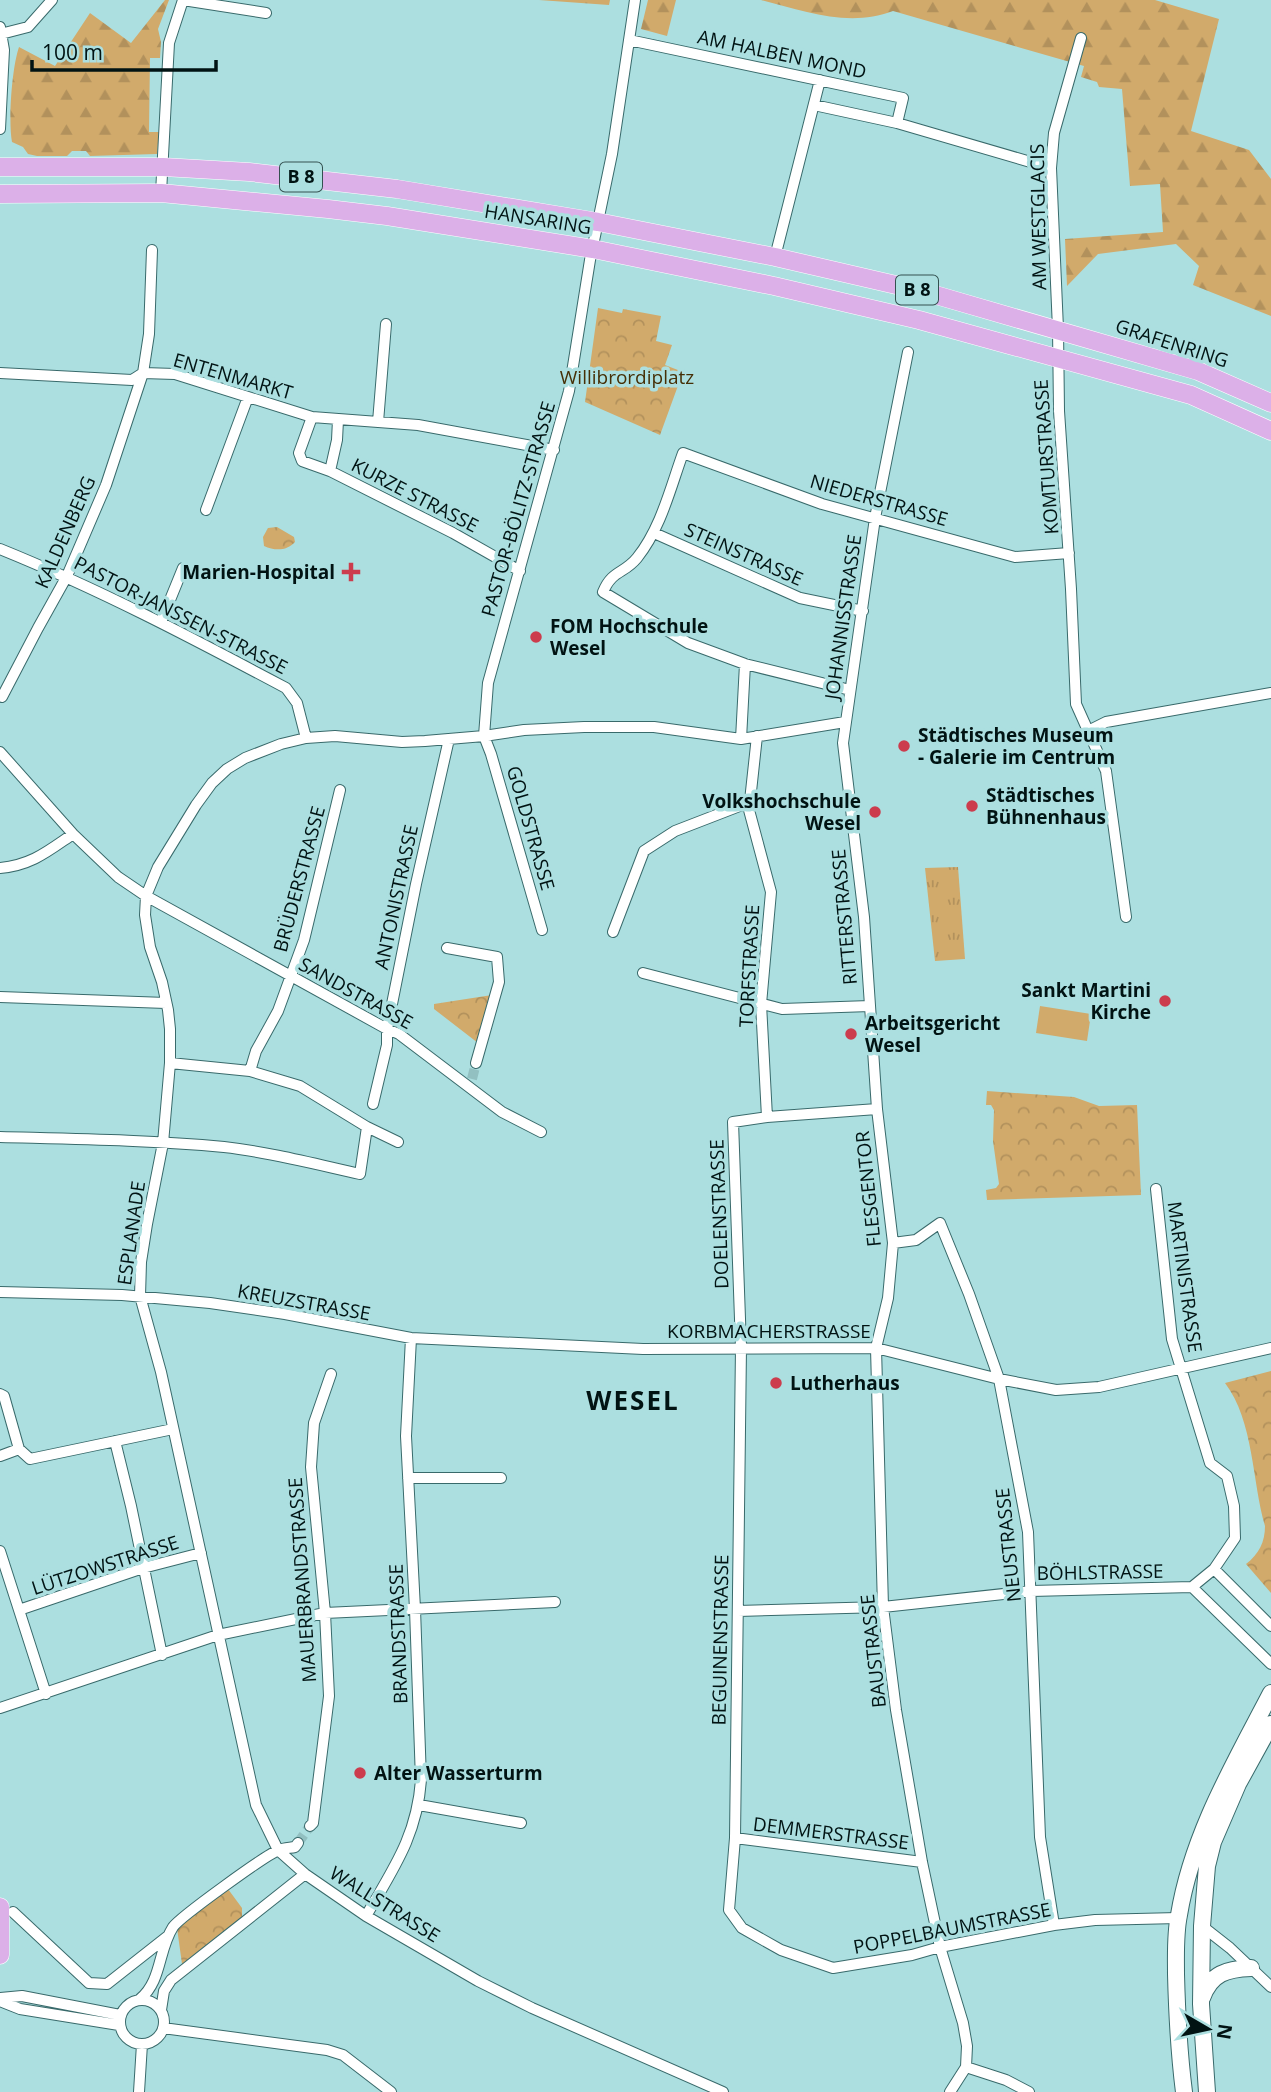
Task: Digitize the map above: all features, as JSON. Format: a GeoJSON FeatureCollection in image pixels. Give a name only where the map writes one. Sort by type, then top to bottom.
{"type":"FeatureCollection","features":[{"type":"Feature","properties":{"kind":"main road","name":"HANSARING"},"geometry":{"type":"LineString","coordinates":[[0,167],[163,167],[323,179],[397,189],[598,222],[775,257],[922,291],[1058,329]]}},
{"type":"Feature","properties":{"kind":"main road","name":"HANSARING"},"geometry":{"type":"LineString","coordinates":[[0,194],[161,194],[387,216],[593,249],[774,286],[919,320],[1058,359]]}},
{"type":"Feature","properties":{"kind":"main road","name":"GRAFENRING"},"geometry":{"type":"LineString","coordinates":[[1058,329],[1198,371],[1271,403]]}},
{"type":"Feature","properties":{"kind":"main road","name":"B 8"},"geometry":{"type":"LineString","coordinates":[[1058,359],[1191,395],[1271,431]]}},
{"type":"Feature","properties":{"kind":"main road"},"geometry":{"type":"LineString","coordinates":[[1184,2092],[1177,2015],[1178,1917],[1199,1839],[1271,1693]]}},
{"type":"Feature","properties":{"kind":"main road"},"geometry":{"type":"LineString","coordinates":[[1207,2092],[1200,2004],[1204,1892],[1213,1842],[1238,1784],[1267,1737],[1271,1724]]}},
{"type":"Feature","properties":{"kind":"main road"},"geometry":{"type":"LineString","coordinates":[[0,1955],[7,1910]]}},
{"type":"Feature","properties":{"kind":"main road"},"geometry":{"type":"LineString","coordinates":[[1178,1917],[1202,1926]]}},
{"type":"Feature","properties":{"kind":"main road"},"geometry":{"type":"LineString","coordinates":[[1200,2004],[1205,1989],[1219,1975],[1231,1969],[1251,1968]]}},
{"type":"Feature","properties":{"kind":"street"},"geometry":{"type":"LineString","coordinates":[[0,129],[4,50],[1,31],[27,27],[52,0]]}},
{"type":"Feature","properties":{"kind":"street"},"geometry":{"type":"LineString","coordinates":[[161,194],[169,43],[183,0],[265,13]]}},
{"type":"Feature","properties":{"kind":"street","name":"PASTOR-BÖLITZ-STRASSE"},"geometry":{"type":"LineString","coordinates":[[484,736],[488,683],[569,391],[612,154],[635,0]]}},
{"type":"Feature","properties":{"kind":"street","name":"AM WESTGLACIS"},"geometry":{"type":"LineString","coordinates":[[1058,359],[1051,168],[1054,133],[1081,38]]}},
{"type":"Feature","properties":{"kind":"street","name":"AM HALBEN MOND"},"geometry":{"type":"LineString","coordinates":[[629,40],[903,99],[897,123]]}},
{"type":"Feature","properties":{"kind":"street"},"geometry":{"type":"LineString","coordinates":[[775,257],[820,80]]}},
{"type":"Feature","properties":{"kind":"street"},"geometry":{"type":"LineString","coordinates":[[814,104],[897,123],[1051,168]]}},
{"type":"Feature","properties":{"kind":"street","name":"KALDENBERG"},"geometry":{"type":"LineString","coordinates":[[2,698],[67,576],[105,489],[143,373],[149,334],[152,250]]}},
{"type":"Feature","properties":{"kind":"street"},"geometry":{"type":"LineString","coordinates":[[378,422],[386,324]]}},
{"type":"Feature","properties":{"kind":"street","name":"JOHANNISSTRASSE"},"geometry":{"type":"LineString","coordinates":[[845,722],[875,518],[908,352]]}},
{"type":"Feature","properties":{"kind":"street","name":"KOMTURSTRASSE"},"geometry":{"type":"LineString","coordinates":[[1058,359],[1076,704],[1088,731]]}},
{"type":"Feature","properties":{"kind":"street","name":"ENTENMARKT"},"geometry":{"type":"LineString","coordinates":[[0,373],[132,380],[143,373],[175,373],[312,417],[418,425],[554,450]]}},
{"type":"Feature","properties":{"kind":"street"},"geometry":{"type":"LineString","coordinates":[[206,510],[248,397]]}},
{"type":"Feature","properties":{"kind":"street","name":"ENTENMARKT"},"geometry":{"type":"LineString","coordinates":[[312,417],[299,453],[302,461],[330,471]]}},
{"type":"Feature","properties":{"kind":"street"},"geometry":{"type":"LineString","coordinates":[[330,471],[337,440],[338,420]]}},
{"type":"Feature","properties":{"kind":"street","name":"NIEDERSTRASSE"},"geometry":{"type":"LineString","coordinates":[[654,533],[683,453],[822,504],[1015,557],[1069,553]]}},
{"type":"Feature","properties":{"kind":"street","name":"KURZE STRASSE"},"geometry":{"type":"LineString","coordinates":[[330,471],[453,533],[520,571]]}},
{"type":"Feature","properties":{"kind":"street"},"geometry":{"type":"LineString","coordinates":[[654,533],[635,561],[608,579],[603,592],[688,643],[745,664],[850,690]]}},
{"type":"Feature","properties":{"kind":"street","name":"STEINSTRASSE"},"geometry":{"type":"LineString","coordinates":[[654,533],[800,598],[863,611]]}},
{"type":"Feature","properties":{"kind":"street","name":"PASTOR-JANSSEN-STRASSE"},"geometry":{"type":"LineString","coordinates":[[0,550],[67,576],[286,688],[295,700],[306,738]]}},
{"type":"Feature","properties":{"kind":"street"},"geometry":{"type":"LineString","coordinates":[[161,622],[183,568]]}},
{"type":"Feature","properties":{"kind":"street"},"geometry":{"type":"LineString","coordinates":[[741,739],[745,664]]}},
{"type":"Feature","properties":{"kind":"street"},"geometry":{"type":"LineString","coordinates":[[1126,917],[1106,771],[1088,731],[1106,722],[1271,693]]}},
{"type":"Feature","properties":{"kind":"street"},"geometry":{"type":"LineString","coordinates":[[0,752],[74,834],[118,877],[146,896],[158,867],[196,804],[212,783],[227,769],[245,758],[281,744],[306,738],[335,736],[402,742],[584,727],[654,727],[741,739],[845,722]]}},
{"type":"Feature","properties":{"kind":"street","name":"RITTERSTRASSE"},"geometry":{"type":"LineString","coordinates":[[845,722],[843,743],[864,917],[877,1109]]}},
{"type":"Feature","properties":{"kind":"street","name":"GOLDSTRASSE"},"geometry":{"type":"LineString","coordinates":[[484,736],[542,930]]}},
{"type":"Feature","properties":{"kind":"street","name":"TORFSTRASSE"},"geometry":{"type":"LineString","coordinates":[[757,736],[749,810],[771,892],[761,1004],[767,1117]]}},
{"type":"Feature","properties":{"kind":"street","name":"ANTONISTRASSE"},"geometry":{"type":"LineString","coordinates":[[373,1104],[387,1045],[387,1029],[416,884],[449,739]]}},
{"type":"Feature","properties":{"kind":"street","name":"BRÜDERSTRASSE"},"geometry":{"type":"LineString","coordinates":[[250,1072],[256,1051],[278,1011],[304,940],[340,790]]}},
{"type":"Feature","properties":{"kind":"street"},"geometry":{"type":"LineString","coordinates":[[613,932],[644,851],[675,831],[750,802]]}},
{"type":"Feature","properties":{"kind":"street"},"geometry":{"type":"LineString","coordinates":[[0,868],[32,862],[74,834]]}},
{"type":"Feature","properties":{"kind":"street","name":"SANDSTRASSE"},"geometry":{"type":"LineString","coordinates":[[146,896],[399,1034],[470,1084],[502,1112],[541,1132]]}},
{"type":"Feature","properties":{"kind":"street","name":"ESPLANADE"},"geometry":{"type":"LineString","coordinates":[[146,896],[145,915],[150,947],[162,982],[170,1029],[170,1063],[163,1143],[141,1262],[140,1296],[161,1372],[256,1805],[278,1850]]}},
{"type":"Feature","properties":{"kind":"street"},"geometry":{"type":"LineString","coordinates":[[447,948],[497,957],[499,982],[476,1063]]}},
{"type":"Feature","properties":{"kind":"street"},"geometry":{"type":"LineString","coordinates":[[643,972],[782,1009],[870,1006]]}},
{"type":"Feature","properties":{"kind":"street"},"geometry":{"type":"LineString","coordinates":[[0,997],[166,1003]]}},
{"type":"Feature","properties":{"kind":"street"},"geometry":{"type":"LineString","coordinates":[[170,1063],[250,1072],[300,1086],[368,1128],[398,1142]]}},
{"type":"Feature","properties":{"kind":"street"},"geometry":{"type":"LineString","coordinates":[[767,1117],[877,1109]]}},
{"type":"Feature","properties":{"kind":"street","name":"FLESGENTOR"},"geometry":{"type":"LineString","coordinates":[[876,1348],[888,1298],[893,1242],[877,1109]]}},
{"type":"Feature","properties":{"kind":"street","name":"DOELENSTRASSE"},"geometry":{"type":"LineString","coordinates":[[741,1347],[733,1122],[767,1117]]}},
{"type":"Feature","properties":{"kind":"street"},"geometry":{"type":"LineString","coordinates":[[0,1137],[163,1143],[248,1151],[360,1174],[368,1128]]}},
{"type":"Feature","properties":{"kind":"street","name":"MARTINISTRASSE"},"geometry":{"type":"LineString","coordinates":[[1156,1189],[1172,1339],[1210,1463],[1227,1476],[1234,1506],[1235,1538],[1214,1569],[1192,1587]]}},
{"type":"Feature","properties":{"kind":"street","name":"NEUSTRASSE"},"geometry":{"type":"LineString","coordinates":[[893,1242],[916,1240],[940,1223],[969,1294],[999,1380],[1028,1532],[1040,1837],[1054,1925]]}},
{"type":"Feature","properties":{"kind":"street","name":"KREUZSTRASSE"},"geometry":{"type":"LineString","coordinates":[[0,1293],[140,1296],[285,1314],[411,1338],[602,1348]]}},
{"type":"Feature","properties":{"kind":"street","name":"BRANDSTRASSE"},"geometry":{"type":"LineString","coordinates":[[366,1916],[405,1850],[419,1805],[421,1780],[406,1436],[411,1338]]}},
{"type":"Feature","properties":{"kind":"street","name":"BEGUINENSTRASSE"},"geometry":{"type":"LineString","coordinates":[[741,1347],[735,1838],[729,1910],[742,1928]]}},
{"type":"Feature","properties":{"kind":"street","name":"KORBMACHERSTRASSE"},"geometry":{"type":"LineString","coordinates":[[602,1348],[876,1348],[999,1380],[1056,1390],[1099,1387],[1271,1348]]}},
{"type":"Feature","properties":{"kind":"street","name":"BAUSTRASSE"},"geometry":{"type":"LineString","coordinates":[[876,1348],[883,1607],[922,1862],[940,1947],[967,2046],[966,2067]]}},
{"type":"Feature","properties":{"kind":"street","name":"MAUERBRANDSTRASSE"},"geometry":{"type":"LineString","coordinates":[[310,1826],[315,1810],[329,1696],[325,1613],[311,1467],[314,1423],[331,1374]]}},
{"type":"Feature","properties":{"kind":"street"},"geometry":{"type":"LineString","coordinates":[[0,1394],[4,1396],[19,1449],[30,1459],[173,1429]]}},
{"type":"Feature","properties":{"kind":"street"},"geometry":{"type":"LineString","coordinates":[[115,1441],[162,1655]]}},
{"type":"Feature","properties":{"kind":"street"},"geometry":{"type":"LineString","coordinates":[[0,1456],[19,1449]]}},
{"type":"Feature","properties":{"kind":"street"},"geometry":{"type":"LineString","coordinates":[[408,1478],[501,1478]]}},
{"type":"Feature","properties":{"kind":"street","name":"LÜTZOWSTRASSE"},"geometry":{"type":"LineString","coordinates":[[0,1551],[46,1694]]}},
{"type":"Feature","properties":{"kind":"street","name":"LÜTZOWSTRASSE"},"geometry":{"type":"LineString","coordinates":[[19,1610],[143,1568],[201,1553]]}},
{"type":"Feature","properties":{"kind":"street"},"geometry":{"type":"LineString","coordinates":[[1214,1569],[1271,1626]]}},
{"type":"Feature","properties":{"kind":"street"},"geometry":{"type":"LineString","coordinates":[[1192,1587],[1271,1664]]}},
{"type":"Feature","properties":{"kind":"street","name":"BÖHLSTRASSE"},"geometry":{"type":"LineString","coordinates":[[738,1611],[883,1607],[1031,1591],[1192,1587]]}},
{"type":"Feature","properties":{"kind":"street"},"geometry":{"type":"LineString","coordinates":[[0,1708],[219,1635],[325,1613],[555,1602]]}},
{"type":"Feature","properties":{"kind":"street"},"geometry":{"type":"LineString","coordinates":[[419,1805],[521,1822]]}},
{"type":"Feature","properties":{"kind":"street","name":"DEMMERSTRASSE"},"geometry":{"type":"LineString","coordinates":[[735,1838],[922,1862]]}},
{"type":"Feature","properties":{"kind":"street"},"geometry":{"type":"LineString","coordinates":[[140,1999],[156,2004],[163,2016],[163,2028],[155,2040],[142,2045],[125,2037],[120,2020],[125,2006],[148,1993],[154,1983],[174,1926],[278,1850],[295,1847],[298,1843]]}},
{"type":"Feature","properties":{"kind":"street","name":"WALLSTRASSE"},"geometry":{"type":"LineString","coordinates":[[278,1850],[305,1874],[366,1916],[478,1981],[532,2008],[723,2092]]}},
{"type":"Feature","properties":{"kind":"street"},"geometry":{"type":"LineString","coordinates":[[161,2010],[164,1991],[180,1970],[206,1954],[305,1874]]}},
{"type":"Feature","properties":{"kind":"street"},"geometry":{"type":"LineString","coordinates":[[7,1910],[89,1983],[107,1983],[170,1935]]}},
{"type":"Feature","properties":{"kind":"street","name":"POPPELBAUMSTRASSE"},"geometry":{"type":"LineString","coordinates":[[742,1928],[781,1950],[833,1968],[912,1955],[1054,1925],[1095,1920],[1178,1917]]}},
{"type":"Feature","properties":{"kind":"street"},"geometry":{"type":"LineString","coordinates":[[1202,1926],[1271,1987]]}},
{"type":"Feature","properties":{"kind":"street"},"geometry":{"type":"LineString","coordinates":[[0,2000],[22,1996],[120,2020]]}},
{"type":"Feature","properties":{"kind":"street"},"geometry":{"type":"LineString","coordinates":[[163,2028],[327,2050],[343,2055],[390,2092]]}},
{"type":"Feature","properties":{"kind":"street"},"geometry":{"type":"LineString","coordinates":[[139,2092],[142,2045]]}},
{"type":"Feature","properties":{"kind":"street"},"geometry":{"type":"LineString","coordinates":[[950,2092],[966,2067],[1006,2080],[1029,2092]]}},
{"type":"Feature","properties":{"kind":"green space"},"geometry":{"type":"Polygon","coordinates":[[[165,0],[169,0],[158,29],[160,58],[150,58],[149,132],[159,132],[157,154],[90,156],[86,151],[72,151],[67,156],[37,156],[28,154],[23,147],[12,142],[11,94],[19,47],[55,66],[90,13],[131,43],[165,0]]]}},
{"type":"Feature","properties":{"kind":"green space"},"geometry":{"type":"Polygon","coordinates":[[[539,0],[610,0],[609,5],[539,0]]]}},
{"type":"Feature","properties":{"kind":"green space"},"geometry":{"type":"Polygon","coordinates":[[[648,0],[676,0],[667,36],[641,29],[648,0]]]}},
{"type":"Feature","properties":{"kind":"green space"},"geometry":{"type":"Polygon","coordinates":[[[761,0],[1155,0],[1219,19],[1191,131],[1249,150],[1271,179],[1271,316],[1193,285],[1199,266],[1176,244],[1098,254],[1067,286],[1065,239],[1163,232],[1160,184],[1130,186],[1122,89],[1099,87],[1097,82],[1081,77],[1084,66],[893,11],[876,16],[843,18],[810,13],[761,0]]]}},
{"type":"Feature","properties":{"kind":"green space","name":"Willibrordiplatz"},"geometry":{"type":"Polygon","coordinates":[[[598,308],[622,313],[623,309],[661,316],[656,341],[672,345],[665,365],[683,372],[660,435],[585,402],[598,308]]]}},
{"type":"Feature","properties":{"kind":"green space"},"geometry":{"type":"Polygon","coordinates":[[[277,527],[294,537],[295,542],[281,549],[264,546],[263,537],[268,528],[277,527]]]}},
{"type":"Feature","properties":{"kind":"green space"},"geometry":{"type":"Polygon","coordinates":[[[958,867],[965,959],[935,961],[925,868],[958,867]]]}},
{"type":"Feature","properties":{"kind":"green space"},"geometry":{"type":"Polygon","coordinates":[[[492,995],[478,1043],[434,1009],[434,1004],[492,995]]]}},
{"type":"Feature","properties":{"kind":"green space"},"geometry":{"type":"Polygon","coordinates":[[[1040,1006],[1091,1014],[1087,1041],[1036,1033],[1040,1006]]]}},
{"type":"Feature","properties":{"kind":"green space"},"geometry":{"type":"Polygon","coordinates":[[[987,1091],[1074,1097],[1099,1106],[1137,1105],[1141,1195],[987,1200],[986,1190],[996,1188],[999,1184],[993,1141],[994,1110],[991,1105],[986,1105],[987,1091]]]}},
{"type":"Feature","properties":{"kind":"green space"},"geometry":{"type":"Polygon","coordinates":[[[1271,1371],[1271,1593],[1246,1564],[1260,1547],[1265,1526],[1242,1415],[1225,1383],[1271,1371]]]}},
{"type":"Feature","properties":{"kind":"green space"},"geometry":{"type":"Polygon","coordinates":[[[228,1889],[242,1908],[242,1917],[182,1964],[177,1928],[228,1889]]]}},
{"type":"Feature","properties":{"kind":"tunnel"},"geometry":{"type":"LineString","coordinates":[[472,1079],[476,1063]]}},
{"type":"Feature","properties":{"kind":"tunnel"},"geometry":{"type":"LineString","coordinates":[[298,1843],[310,1826]]}},
{"type":"Feature","properties":{"kind":"place","name":"Marien-Hospital"},"geometry":{"type":"Point","coordinates":[351,572]}},
{"type":"Feature","properties":{"kind":"place","name":"FOM Hochschule Wesel"},"geometry":{"type":"Point","coordinates":[536,637]}},
{"type":"Feature","properties":{"kind":"place","name":"Städtisches Museum - Galerie im Centrum"},"geometry":{"type":"Point","coordinates":[904,746]}},
{"type":"Feature","properties":{"kind":"place","name":"Städtisches Bühnenhaus"},"geometry":{"type":"Point","coordinates":[972,806]}},
{"type":"Feature","properties":{"kind":"place","name":"Volkshochschule Wesel"},"geometry":{"type":"Point","coordinates":[875,812]}},
{"type":"Feature","properties":{"kind":"place","name":"Sankt Martini Kirche"},"geometry":{"type":"Point","coordinates":[1165,1001]}},
{"type":"Feature","properties":{"kind":"place","name":"Arbeitsgericht Wesel"},"geometry":{"type":"Point","coordinates":[851,1034]}},
{"type":"Feature","properties":{"kind":"place","name":"Lutherhaus"},"geometry":{"type":"Point","coordinates":[776,1383]}},
{"type":"Feature","properties":{"kind":"place","name":"Alter Wasserturm"},"geometry":{"type":"Point","coordinates":[360,1773]}},
{"type":"Feature","properties":{"kind":"district","name":"WESEL"},"geometry":{"type":"Point","coordinates":[633,1401]}}]}
